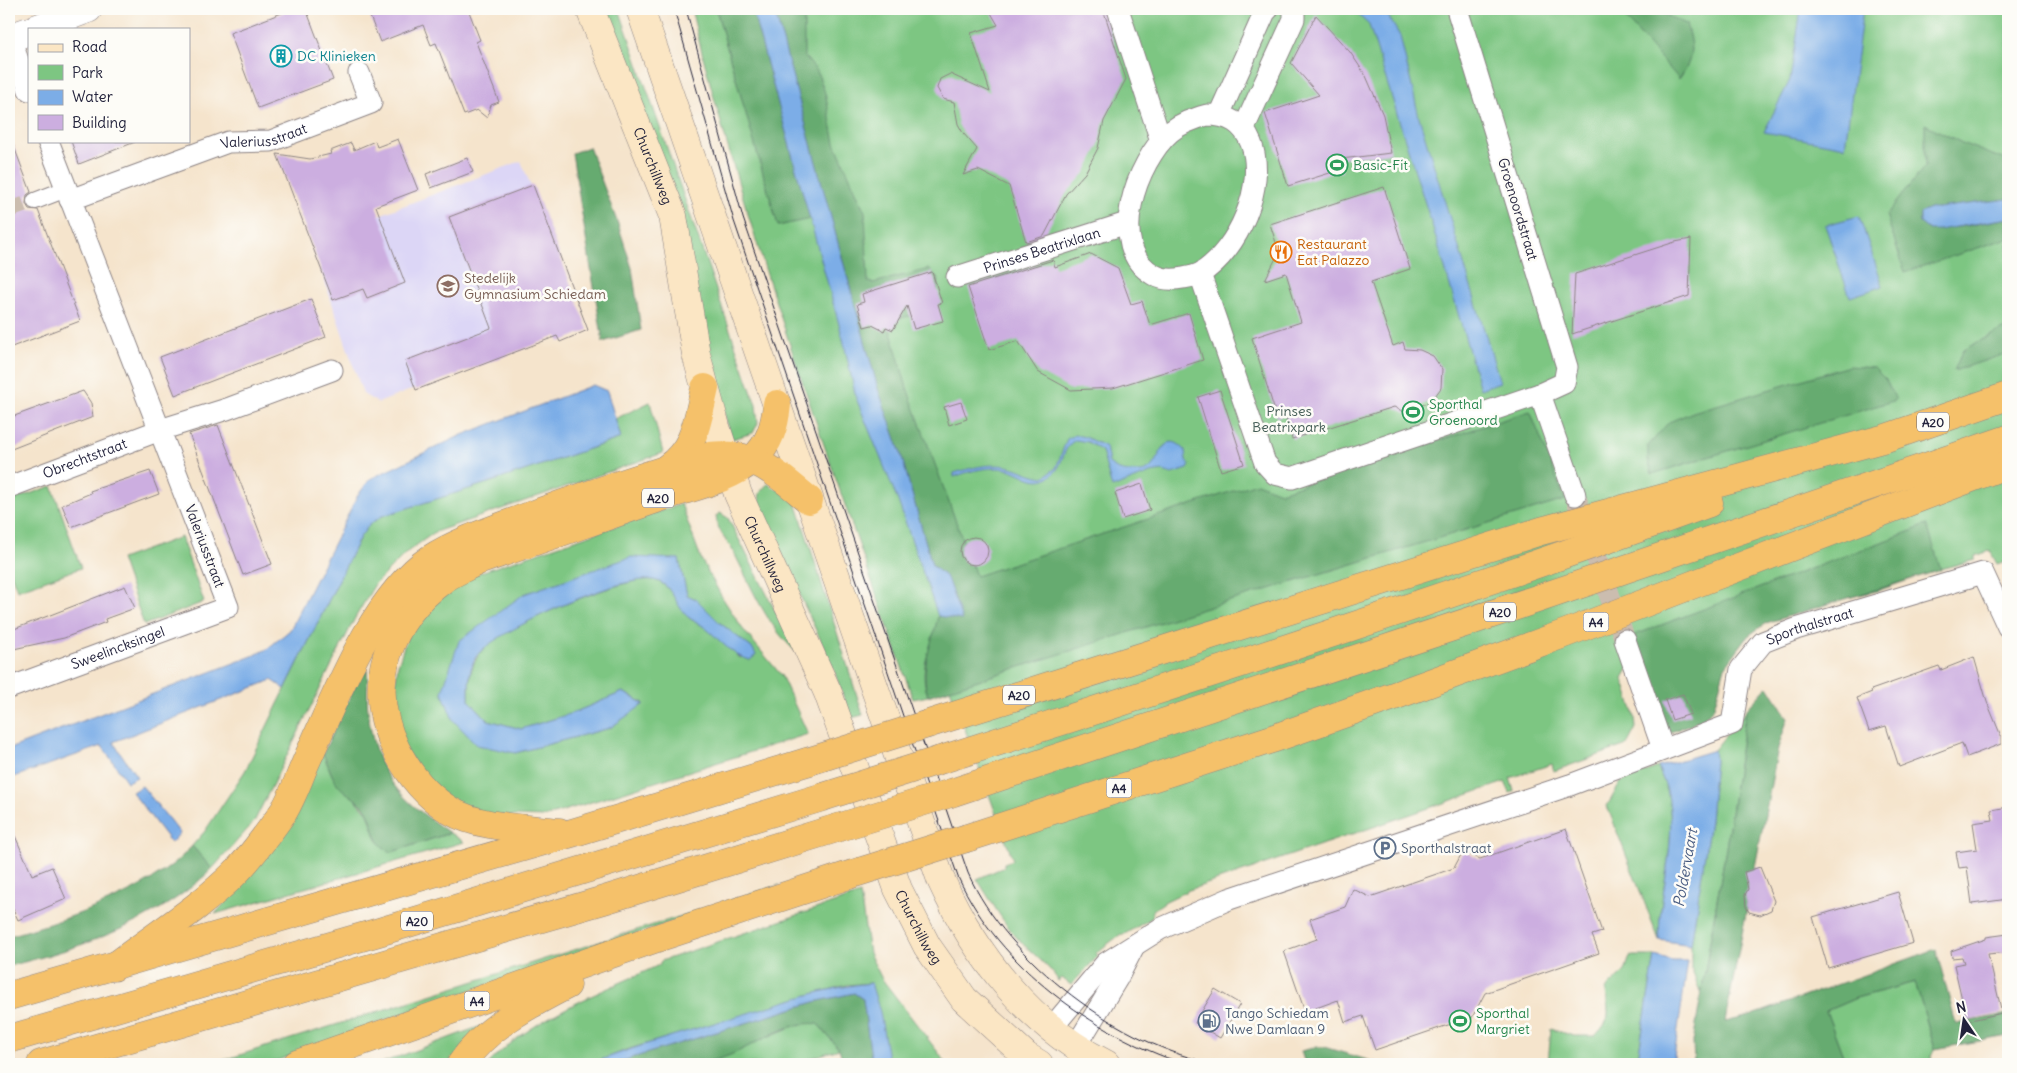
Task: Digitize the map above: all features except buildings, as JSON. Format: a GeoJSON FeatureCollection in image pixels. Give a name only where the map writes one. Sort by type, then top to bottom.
{"type":"FeatureCollection","features":[{"type":"Feature","properties":{"kind":"highway"},"geometry":{"type":"LineString","coordinates":[[667,468],[677,461],[691,444],[705,388]]}},
{"type":"Feature","properties":{"kind":"highway","name":"A20"},"geometry":{"type":"LineString","coordinates":[[9,1039],[408,924],[823,797],[1223,670],[1550,560],[2008,396]]}},
{"type":"Feature","properties":{"kind":"highway"},"geometry":{"type":"LineString","coordinates":[[736,462],[762,451],[772,431],[777,404]]}},
{"type":"Feature","properties":{"kind":"highway","name":"A20"},"geometry":{"type":"LineString","coordinates":[[9,996],[572,833],[810,761],[1541,531],[1890,437]]}},
{"type":"Feature","properties":{"kind":"highway","name":"A20"},"geometry":{"type":"LineString","coordinates":[[41,1064],[304,988],[834,829],[1543,597],[1907,472],[1999,455]]}},
{"type":"Feature","properties":{"kind":"highway","name":"A4"},"geometry":{"type":"LineString","coordinates":[[297,1064],[657,938],[1272,739],[1385,699],[1917,499],[1999,455]]}},
{"type":"Feature","properties":{"kind":"highway","name":"A20"},"geometry":{"type":"LineString","coordinates":[[114,967],[174,921],[195,908],[236,872],[259,845],[285,808],[375,619],[396,589],[431,559],[489,531],[667,468],[710,456],[736,462]]}},
{"type":"Feature","properties":{"kind":"highway"},"geometry":{"type":"LineString","coordinates":[[736,462],[777,473],[809,500]]}},
{"type":"Feature","properties":{"kind":"highway","name":"A20"},"geometry":{"type":"LineString","coordinates":[[572,833],[488,823],[452,812],[425,793],[401,759],[390,737],[383,712],[380,686],[391,641],[419,600],[445,578],[478,561],[736,462]]}},
{"type":"Feature","properties":{"kind":"highway","name":"A4"},"geometry":{"type":"LineString","coordinates":[[461,1064],[490,1032],[518,1012],[657,938]]}},
{"type":"Feature","properties":{"kind":"highway"},"geometry":{"type":"LineString","coordinates":[[111,1064],[304,988]]}},
{"type":"Feature","properties":{"kind":"main road","name":"Churchillweg"},"geometry":{"type":"LineString","coordinates":[[590,9],[673,216],[696,354],[705,388],[736,462],[738,494],[828,693],[882,850],[910,915],[938,963],[964,999],[1029,1062]]}},
{"type":"Feature","properties":{"kind":"main road"},"geometry":{"type":"LineString","coordinates":[[640,9],[926,838],[953,906],[976,945],[999,976],[1050,1030],[1069,1056],[1106,1064]]}},
{"type":"Feature","properties":{"kind":"main road"},"geometry":{"type":"LineString","coordinates":[[1029,1062],[1050,1030]]}},
{"type":"Feature","properties":{"kind":"street"},"geometry":{"type":"LineString","coordinates":[[38,28],[88,9]]}},
{"type":"Feature","properties":{"kind":"street"},"geometry":{"type":"LineString","coordinates":[[1118,9],[1161,141]]}},
{"type":"Feature","properties":{"kind":"street"},"geometry":{"type":"LineString","coordinates":[[1218,115],[1268,9]]}},
{"type":"Feature","properties":{"kind":"street"},"geometry":{"type":"LineString","coordinates":[[1244,128],[1294,19],[1294,9]]}},
{"type":"Feature","properties":{"kind":"street","name":"Groenoordstraat"},"geometry":{"type":"LineString","coordinates":[[1200,274],[1265,463],[1275,474],[1292,478],[1540,394],[1564,383],[1567,367],[1456,9]]}},
{"type":"Feature","properties":{"kind":"street"},"geometry":{"type":"LineString","coordinates":[[14,36],[28,86]]}},
{"type":"Feature","properties":{"kind":"street","name":"Valeriusstraat"},"geometry":{"type":"LineString","coordinates":[[68,194],[228,142],[271,141],[371,103],[360,73]]}},
{"type":"Feature","properties":{"kind":"street"},"geometry":{"type":"LineString","coordinates":[[1218,115],[1233,120],[1244,128],[1255,154],[1257,167],[1254,192],[1248,210],[1236,234],[1216,260],[1200,274],[1172,281],[1154,276],[1139,263],[1131,246],[1127,223],[1138,184],[1161,141],[1176,128],[1190,120],[1218,115]]}},
{"type":"Feature","properties":{"kind":"street","name":"Valeriusstraat"},"geometry":{"type":"LineString","coordinates":[[48,142],[228,607]]}},
{"type":"Feature","properties":{"kind":"street"},"geometry":{"type":"LineString","coordinates":[[35,200],[68,194]]}},
{"type":"Feature","properties":{"kind":"street","name":"Prinses Beatrixlaan"},"geometry":{"type":"LineString","coordinates":[[957,277],[1127,223]]}},
{"type":"Feature","properties":{"kind":"street"},"geometry":{"type":"LineString","coordinates":[[160,430],[227,409],[332,370]]}},
{"type":"Feature","properties":{"kind":"street"},"geometry":{"type":"LineString","coordinates":[[1540,394],[1575,495]]}},
{"type":"Feature","properties":{"kind":"street","name":"Obrechtstraat"},"geometry":{"type":"LineString","coordinates":[[9,487],[160,430]]}},
{"type":"Feature","properties":{"kind":"street","name":"Sporthalstraat"},"geometry":{"type":"LineString","coordinates":[[1050,1030],[1106,963],[1133,948],[1160,929],[1228,899],[1570,785],[1732,724],[1741,669],[1763,642],[1796,629],[1983,573],[2008,627]]}},
{"type":"Feature","properties":{"kind":"street","name":"Sweelincksingel"},"geometry":{"type":"LineString","coordinates":[[9,688],[228,607]]}},
{"type":"Feature","properties":{"kind":"street"},"geometry":{"type":"LineString","coordinates":[[1625,640],[1663,749]]}},
{"type":"Feature","properties":{"kind":"street","name":"Sporthalstraat"},"geometry":{"type":"LineString","coordinates":[[1069,1056],[1118,977],[1133,948]]}},
{"type":"Feature","properties":{"kind":"shaded area","name":"Stedelijk Gymnasium Schiedam"},"geometry":{"type":"Polygon","coordinates":[[[521,161],[588,330],[560,342],[556,332],[378,403],[363,394],[311,241],[521,161]]]}},
{"type":"Feature","properties":{"kind":"green space"},"geometry":{"type":"Polygon","coordinates":[[[601,9],[619,9],[756,405],[758,423],[753,433],[732,439],[601,9]]]}},
{"type":"Feature","properties":{"kind":"green space","name":"Prinses Beatrixpark"},"geometry":{"type":"Polygon","coordinates":[[[691,9],[716,9],[779,226],[789,223],[726,9],[2008,9],[2008,560],[1997,564],[1990,551],[1975,556],[1975,560],[1940,569],[1877,591],[1642,645],[1623,678],[1635,717],[1636,728],[1627,745],[1554,771],[1552,764],[1510,778],[1514,791],[1510,793],[1505,782],[1189,890],[1166,901],[1153,910],[1152,918],[1123,935],[1121,934],[1096,953],[1098,956],[1071,985],[1062,978],[1058,981],[1056,976],[1021,943],[1001,917],[977,879],[1004,867],[1004,863],[1013,860],[933,642],[924,669],[928,696],[913,699],[765,270],[714,96],[691,9]]]}},
{"type":"Feature","properties":{"kind":"green space"},"geometry":{"type":"Polygon","coordinates":[[[716,9],[752,9],[810,219],[778,226],[716,9]]]}},
{"type":"Feature","properties":{"kind":"green space"},"geometry":{"type":"Polygon","coordinates":[[[774,9],[804,9],[804,56],[817,71],[825,93],[835,143],[865,212],[868,282],[873,283],[929,269],[939,280],[933,302],[929,308],[924,312],[888,322],[907,388],[976,576],[1257,483],[1280,492],[1530,411],[1565,500],[1190,613],[928,696],[925,675],[927,656],[938,616],[961,619],[947,578],[932,565],[900,451],[878,389],[774,9]]]}},
{"type":"Feature","properties":{"kind":"green space"},"geometry":{"type":"Polygon","coordinates":[[[1617,9],[1652,9],[1686,24],[1691,53],[1684,72],[1679,79],[1617,9]]]}},
{"type":"Feature","properties":{"kind":"green space"},"geometry":{"type":"Polygon","coordinates":[[[1925,124],[1964,144],[2008,161],[2008,199],[1930,209],[1920,213],[1920,223],[1929,230],[1967,226],[2008,218],[2008,238],[1905,272],[1886,215],[1925,166],[1925,124]]]}},
{"type":"Feature","properties":{"kind":"green space"},"geometry":{"type":"Polygon","coordinates":[[[589,147],[618,224],[632,268],[641,330],[603,342],[572,153],[589,147]]]}},
{"type":"Feature","properties":{"kind":"green space"},"geometry":{"type":"Polygon","coordinates":[[[2008,326],[2008,353],[1954,371],[1963,350],[2008,326]]]}},
{"type":"Feature","properties":{"kind":"green space"},"geometry":{"type":"Polygon","coordinates":[[[1849,366],[1874,368],[1886,380],[1896,400],[1652,474],[1648,459],[1648,446],[1669,422],[1693,412],[1849,366]]]}},
{"type":"Feature","properties":{"kind":"green space"},"geometry":{"type":"Polygon","coordinates":[[[650,402],[663,453],[435,532],[407,552],[375,584],[355,618],[254,822],[212,869],[192,846],[205,831],[245,771],[360,537],[370,524],[382,516],[621,438],[615,419],[650,402]]]}},
{"type":"Feature","properties":{"kind":"green space"},"geometry":{"type":"Polygon","coordinates":[[[768,484],[795,499],[863,715],[851,718],[832,665],[762,513],[759,500],[760,494],[768,484]]]}},
{"type":"Feature","properties":{"kind":"green space"},"geometry":{"type":"Polygon","coordinates":[[[52,486],[81,568],[17,590],[9,568],[9,501],[52,486]]]}},
{"type":"Feature","properties":{"kind":"green space"},"geometry":{"type":"Polygon","coordinates":[[[681,504],[702,561],[742,628],[781,675],[808,734],[544,817],[480,815],[438,793],[402,746],[394,695],[398,665],[407,637],[419,616],[466,577],[681,504]],[[679,559],[524,594],[442,692],[515,753],[610,728],[644,703],[623,692],[573,713],[521,729],[488,720],[469,700],[470,675],[476,659],[491,643],[535,618],[591,594],[639,580],[654,580],[665,585],[688,617],[704,626],[740,658],[753,649],[720,623],[696,599],[687,595],[679,559]]]}},
{"type":"Feature","properties":{"kind":"green space"},"geometry":{"type":"Polygon","coordinates":[[[720,513],[728,518],[797,653],[776,629],[760,605],[733,551],[720,531],[716,516],[720,513]]]}},
{"type":"Feature","properties":{"kind":"green space"},"geometry":{"type":"Polygon","coordinates":[[[1927,525],[1941,570],[1766,623],[1748,636],[1725,667],[1714,707],[1702,720],[1666,734],[1632,636],[1927,525]]]}},
{"type":"Feature","properties":{"kind":"green space"},"geometry":{"type":"Polygon","coordinates":[[[181,537],[204,602],[144,625],[121,559],[181,537]]]}},
{"type":"Feature","properties":{"kind":"green space"},"geometry":{"type":"Polygon","coordinates":[[[367,670],[367,707],[377,753],[384,770],[404,796],[450,833],[392,852],[381,845],[364,807],[341,788],[331,774],[323,753],[358,680],[367,670]]]}},
{"type":"Feature","properties":{"kind":"green space"},"geometry":{"type":"Polygon","coordinates":[[[1768,686],[1788,718],[1778,748],[1725,1022],[1750,1016],[1936,949],[1956,1024],[2008,1014],[2008,1036],[1935,1049],[1915,982],[1856,998],[1826,1011],[1846,1064],[1694,1064],[1693,1042],[1726,848],[1746,710],[1768,686]]]}},
{"type":"Feature","properties":{"kind":"green space"},"geometry":{"type":"Polygon","coordinates":[[[1746,710],[1726,848],[1701,994],[1691,968],[1691,945],[1710,821],[1715,760],[1714,750],[1746,710]]]}},
{"type":"Feature","properties":{"kind":"green space"},"geometry":{"type":"Polygon","coordinates":[[[323,753],[331,773],[368,813],[377,840],[392,852],[450,833],[464,842],[215,914],[276,844],[323,753]]]}},
{"type":"Feature","properties":{"kind":"green space"},"geometry":{"type":"Polygon","coordinates":[[[1658,767],[1667,792],[1671,819],[1659,940],[1607,806],[1621,782],[1658,767]]]}},
{"type":"Feature","properties":{"kind":"green space"},"geometry":{"type":"Polygon","coordinates":[[[192,846],[212,869],[191,888],[168,904],[117,931],[64,951],[9,966],[9,936],[82,912],[132,891],[175,863],[192,846]]]}},
{"type":"Feature","properties":{"kind":"green space"},"geometry":{"type":"Polygon","coordinates":[[[780,885],[399,1015],[268,1064],[211,1064],[780,885]]]}},
{"type":"Feature","properties":{"kind":"green space"},"geometry":{"type":"Polygon","coordinates":[[[860,894],[869,953],[882,979],[947,1064],[889,1064],[870,983],[847,985],[812,994],[629,1049],[590,1064],[488,1064],[506,1047],[547,1019],[591,996],[659,965],[661,961],[860,894]]]}},
{"type":"Feature","properties":{"kind":"green space"},"geometry":{"type":"Polygon","coordinates":[[[1630,956],[1655,956],[1637,1064],[1548,1064],[1551,1029],[1574,1036],[1595,1036],[1605,1024],[1608,1015],[1606,989],[1625,971],[1630,956]]]}},
{"type":"Feature","properties":{"kind":"green space"},"geometry":{"type":"Polygon","coordinates":[[[1915,982],[1935,1049],[1931,1058],[1933,1062],[1927,1064],[1846,1064],[1826,1011],[1856,998],[1915,982]]]}},
{"type":"Feature","properties":{"kind":"green space"},"geometry":{"type":"Polygon","coordinates":[[[854,993],[863,999],[872,1064],[844,1064],[839,1049],[818,1024],[806,1024],[793,1026],[731,1055],[706,1062],[679,1065],[612,1064],[814,1002],[854,993]]]}},
{"type":"Feature","properties":{"kind":"green space"},"geometry":{"type":"Polygon","coordinates":[[[807,1022],[818,1024],[839,1049],[793,1064],[697,1064],[726,1055],[807,1022]]]}},
{"type":"Feature","properties":{"kind":"green space"},"geometry":{"type":"Polygon","coordinates":[[[481,1026],[449,1064],[379,1064],[481,1026]]]}},
{"type":"Feature","properties":{"kind":"green space"},"geometry":{"type":"Polygon","coordinates":[[[1324,1047],[1381,1064],[1305,1064],[1301,1051],[1324,1047]]]}},
{"type":"Feature","properties":{"kind":"water"},"geometry":{"type":"Polygon","coordinates":[[[752,9],[774,9],[878,389],[900,451],[932,565],[947,578],[962,620],[938,616],[897,498],[856,398],[843,339],[752,9]]]}},
{"type":"Feature","properties":{"kind":"water"},"geometry":{"type":"Polygon","coordinates":[[[1352,9],[1384,9],[1400,36],[1419,117],[1500,382],[1480,389],[1437,241],[1369,25],[1352,9]]]}},
{"type":"Feature","properties":{"kind":"water"},"geometry":{"type":"Polygon","coordinates":[[[1801,9],[1863,9],[1845,147],[1764,132],[1790,80],[1801,9]]]}},
{"type":"Feature","properties":{"kind":"water"},"geometry":{"type":"Polygon","coordinates":[[[2008,199],[2008,218],[1939,230],[1929,230],[1920,223],[1920,213],[1930,209],[2008,199]]]}},
{"type":"Feature","properties":{"kind":"water"},"geometry":{"type":"Polygon","coordinates":[[[1859,216],[1883,286],[1850,297],[1825,225],[1859,216]]]}},
{"type":"Feature","properties":{"kind":"water"},"geometry":{"type":"Polygon","coordinates":[[[593,385],[607,391],[621,438],[382,516],[370,524],[360,537],[285,689],[272,680],[113,742],[137,777],[127,782],[102,746],[11,778],[9,776],[9,749],[267,649],[290,630],[358,495],[370,479],[462,435],[593,385]]]}},
{"type":"Feature","properties":{"kind":"water"},"geometry":{"type":"Polygon","coordinates":[[[1075,435],[1085,437],[1106,447],[1109,463],[1121,471],[1142,472],[1149,469],[1163,448],[1172,442],[1185,450],[1186,461],[1190,465],[1188,469],[1172,474],[1163,471],[1150,473],[1112,488],[1102,451],[1088,442],[1076,440],[1067,448],[1057,470],[1042,480],[1033,479],[1011,470],[997,468],[975,470],[954,477],[954,473],[973,468],[999,465],[1044,477],[1056,468],[1067,439],[1075,435]]]}},
{"type":"Feature","properties":{"kind":"water"},"geometry":{"type":"Polygon","coordinates":[[[631,557],[679,559],[687,595],[696,599],[720,623],[753,649],[756,655],[750,660],[731,651],[704,627],[688,617],[669,590],[660,582],[653,580],[637,581],[591,594],[538,616],[495,640],[482,650],[474,660],[472,667],[469,680],[469,700],[488,720],[521,729],[573,713],[623,692],[644,704],[610,728],[515,753],[477,745],[453,720],[442,692],[459,641],[524,594],[631,557]]]}},
{"type":"Feature","properties":{"kind":"water","name":"Poldervaart"},"geometry":{"type":"Polygon","coordinates":[[[1714,750],[1715,760],[1710,821],[1691,945],[1659,940],[1671,819],[1665,784],[1658,767],[1714,750]]]}},
{"type":"Feature","properties":{"kind":"water"},"geometry":{"type":"Polygon","coordinates":[[[142,786],[180,833],[171,843],[132,792],[142,786]]]}},
{"type":"Feature","properties":{"kind":"water"},"geometry":{"type":"Polygon","coordinates":[[[1655,956],[1672,961],[1688,961],[1673,1064],[1637,1064],[1655,956]]]}},
{"type":"Feature","properties":{"kind":"water"},"geometry":{"type":"Polygon","coordinates":[[[871,983],[880,1012],[889,1064],[872,1064],[863,999],[854,993],[814,1002],[612,1064],[590,1064],[669,1037],[793,999],[824,991],[871,983]]]}},
{"type":"Feature","properties":{"kind":"tunnel"},"geometry":{"type":"LineString","coordinates":[[9,210],[35,201]]}},
{"type":"Feature","properties":{"kind":"tunnel"},"geometry":{"type":"LineString","coordinates":[[1575,495],[1625,640]]}},
{"type":"Feature","properties":{"kind":"tram line"},"geometry":{"type":"LineString","coordinates":[[674,9],[734,221],[958,877],[976,910],[998,940],[1024,968],[1052,993],[1083,1015],[1115,1034],[1149,1051],[1184,1064]]}},
{"type":"Feature","properties":{"kind":"tram line"},"geometry":{"type":"LineString","coordinates":[[686,9],[743,218],[968,873],[986,906],[1010,938],[1039,968],[1071,995],[1107,1019],[1143,1039],[1180,1055],[1216,1064]]}},
{"type":"Feature","properties":{"kind":"place","name":"DC Klinieken"},"geometry":{"type":"Point","coordinates":[281,56]}},
{"type":"Feature","properties":{"kind":"place","name":"Basic-Fit"},"geometry":{"type":"Point","coordinates":[1337,165]}},
{"type":"Feature","properties":{"kind":"place","name":"Restaurant Eat Palazzo"},"geometry":{"type":"Point","coordinates":[1281,252]}},
{"type":"Feature","properties":{"kind":"place","name":"Stedelijk Gymnasium Schiedam"},"geometry":{"type":"Point","coordinates":[448,286]}},
{"type":"Feature","properties":{"kind":"place","name":"Sporthal Groenoord"},"geometry":{"type":"Point","coordinates":[1413,412]}},
{"type":"Feature","properties":{"kind":"place","name":"Sporthalstraat"},"geometry":{"type":"Point","coordinates":[1385,848]}},
{"type":"Feature","properties":{"kind":"place","name":"Tango Schiedam Nwe Damlaan 9"},"geometry":{"type":"Point","coordinates":[1209,1021]}},
{"type":"Feature","properties":{"kind":"place","name":"Sporthal Margriet"},"geometry":{"type":"Point","coordinates":[1460,1021]}}]}
